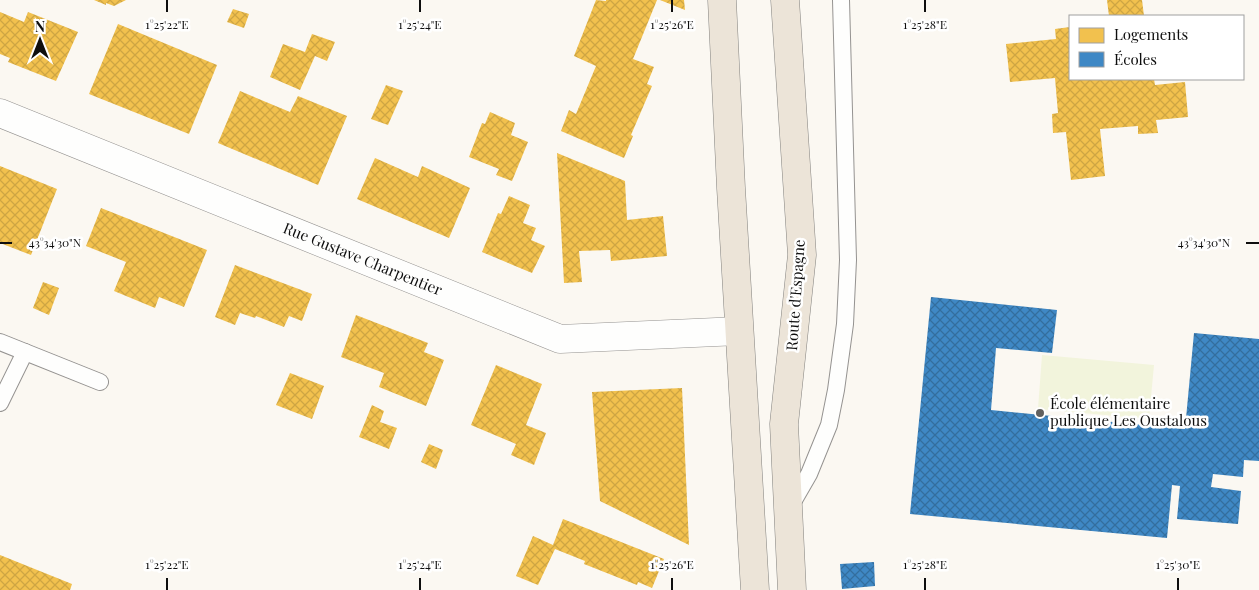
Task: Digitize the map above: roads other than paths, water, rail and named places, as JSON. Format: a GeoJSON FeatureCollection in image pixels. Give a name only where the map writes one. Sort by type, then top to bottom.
{"type":"FeatureCollection","features":[{"type":"Feature","properties":{"kind":"main road"},"geometry":{"type":"LineString","coordinates":[[722,0],[739,331],[755,590]]}},
{"type":"Feature","properties":{"kind":"main road","name":"Route d'Espagne"},"geometry":{"type":"LineString","coordinates":[[785,0],[802,255],[784,424],[792,590]]}},
{"type":"Feature","properties":{"kind":"street","name":"Rue Gustave Charpentier"},"geometry":{"type":"LineString","coordinates":[[0,113],[560,339],[739,331]]}},
{"type":"Feature","properties":{"kind":"lane"},"geometry":{"type":"LineString","coordinates":[[788,511],[809,474],[830,425],[845,324],[848,260],[841,0]]}},
{"type":"Feature","properties":{"kind":"lane"},"geometry":{"type":"LineString","coordinates":[[0,342],[100,382]]}},
{"type":"Feature","properties":{"kind":"lane"},"geometry":{"type":"LineString","coordinates":[[0,403],[25,352]]}},
{"type":"Feature","properties":{"kind":"place","name":"École élémentaire publique Les Oustalous"},"geometry":{"type":"Point","coordinates":[1040,413]}}]}
